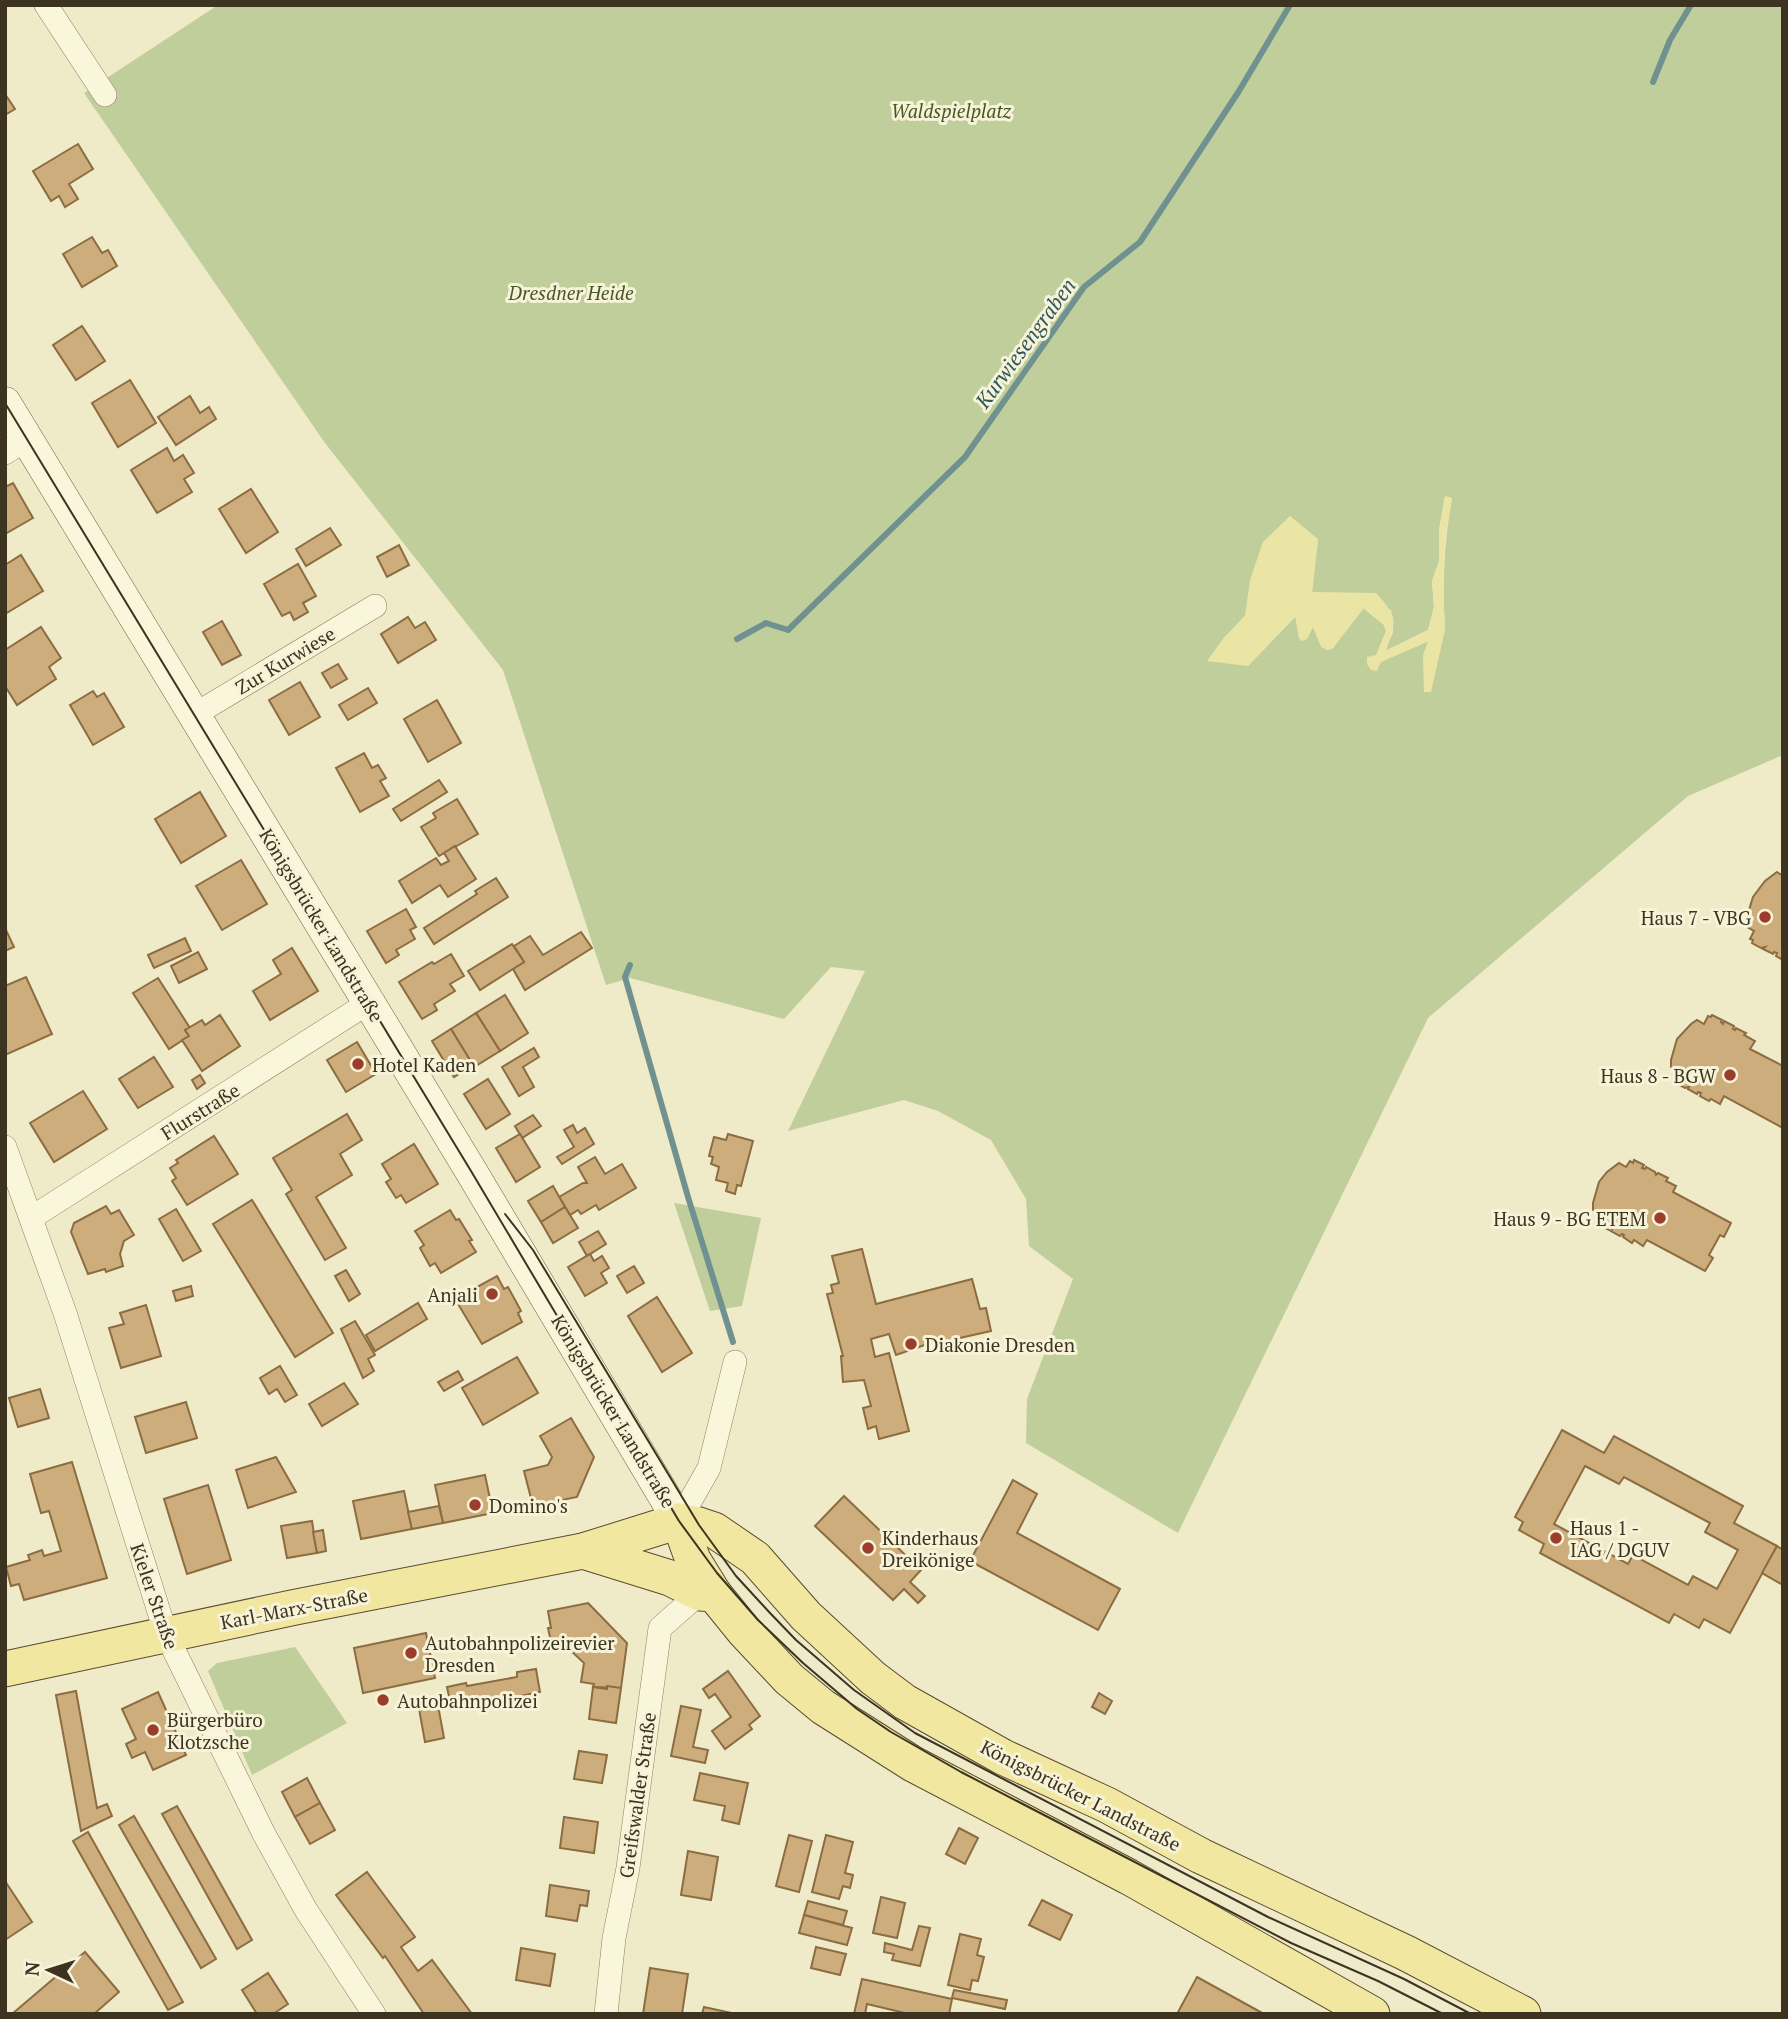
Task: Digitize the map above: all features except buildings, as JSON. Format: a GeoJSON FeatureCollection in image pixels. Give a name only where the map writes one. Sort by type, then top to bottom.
{"type":"FeatureCollection","features":[{"type":"Feature","properties":{"kind":"main road","name":"Königsbrücker Landstraße"},"geometry":{"type":"LineString","coordinates":[[5,403],[16,446],[194,715],[679,1521],[715,1530],[755,1558],[806,1616],[873,1678],[905,1702],[1013,1762],[1107,1805],[1201,1856],[1406,1953],[1523,2014]]}},
{"type":"Feature","properties":{"kind":"main road","name":"Karl-Marx-Straße"},"geometry":{"type":"LineString","coordinates":[[5,1669],[583,1551],[679,1521]]}},
{"type":"Feature","properties":{"kind":"main road"},"geometry":{"type":"LineString","coordinates":[[679,1521],[707,1593],[789,1679],[823,1707],[913,1764],[1129,1877],[1361,2011]]}},
{"type":"Feature","properties":{"kind":"main road","name":"Karl-Marx-Straße"},"geometry":{"type":"LineString","coordinates":[[583,1551],[670,1578],[707,1593]]}},
{"type":"Feature","properties":{"kind":"street"},"geometry":{"type":"LineString","coordinates":[[46,5],[105,95]]}},
{"type":"Feature","properties":{"kind":"street","name":"Zur Kurwiese"},"geometry":{"type":"LineString","coordinates":[[194,715],[375,606]]}},
{"type":"Feature","properties":{"kind":"street","name":"Flurstraße"},"geometry":{"type":"LineString","coordinates":[[31,1218],[368,1003]]}},
{"type":"Feature","properties":{"kind":"street","name":"Kieler Straße"},"geometry":{"type":"LineString","coordinates":[[5,1147],[65,1313],[166,1634],[270,1845],[306,1910],[374,2014]]}},
{"type":"Feature","properties":{"kind":"street","name":"Königsbrücker Landstraße"},"geometry":{"type":"LineString","coordinates":[[679,1521],[709,1468],[735,1362]]}},
{"type":"Feature","properties":{"kind":"street","name":"Greifswalder Straße"},"geometry":{"type":"LineString","coordinates":[[606,2014],[614,1938],[628,1868],[660,1628],[707,1593]]}},
{"type":"Feature","properties":{"kind":"green space","name":"Dresdner Heide"},"geometry":{"type":"Polygon","coordinates":[[[218,5],[1783,5],[1783,755],[1688,796],[1428,1018],[1178,1533],[1026,1443],[1027,1399],[1073,1279],[1029,1246],[1026,1199],[991,1140],[938,1111],[904,1100],[788,1131],[865,971],[831,967],[784,1019],[630,978],[606,985],[503,670],[325,443],[84,93],[218,5]],[[1445,497],[1439,530],[1439,561],[1432,581],[1434,607],[1428,630],[1385,651],[1393,632],[1391,610],[1312,592],[1318,539],[1223,639],[1248,666],[1296,616],[1299,638],[1302,641],[1313,626],[1327,650],[1333,648],[1363,608],[1384,625],[1386,631],[1376,656],[1380,662],[1429,641],[1445,630],[1444,564],[1452,498],[1445,497]]]}},
{"type":"Feature","properties":{"kind":"green space"},"geometry":{"type":"Polygon","coordinates":[[[674,1203],[761,1218],[742,1306],[710,1311],[674,1203]]]}},
{"type":"Feature","properties":{"kind":"green space"},"geometry":{"type":"Polygon","coordinates":[[[295,1647],[347,1723],[252,1775],[208,1671],[217,1663],[295,1647]]]}},
{"type":"Feature","properties":{"kind":"sand"},"geometry":{"type":"Polygon","coordinates":[[[1445,496],[1452,498],[1445,539],[1445,630],[1431,692],[1424,692],[1423,655],[1428,641],[1381,662],[1377,671],[1371,670],[1367,657],[1376,655],[1386,631],[1384,625],[1364,608],[1333,648],[1327,650],[1321,647],[1313,627],[1307,639],[1302,641],[1295,616],[1248,666],[1207,661],[1245,616],[1250,580],[1263,542],[1290,516],[1318,539],[1312,592],[1376,593],[1389,609],[1393,620],[1386,651],[1428,630],[1434,607],[1432,581],[1439,561],[1439,530],[1445,496]]]}},
{"type":"Feature","properties":{"kind":"waterway","name":"Kurwiesengraben"},"geometry":{"type":"LineString","coordinates":[[737,639],[766,623],[788,630],[965,457],[1084,287],[1140,242],[1239,91],[1290,5]]}},
{"type":"Feature","properties":{"kind":"waterway"},"geometry":{"type":"LineString","coordinates":[[1653,82],[1670,40],[1691,5]]}},
{"type":"Feature","properties":{"kind":"waterway"},"geometry":{"type":"LineString","coordinates":[[630,965],[625,977],[733,1342]]}},
{"type":"Feature","properties":{"kind":"tram line"},"geometry":{"type":"LineString","coordinates":[[5,403],[471,1171],[679,1521],[717,1573],[758,1620],[857,1709],[891,1732],[961,1772],[1291,1943],[1378,1981],[1443,2014]]}},
{"type":"Feature","properties":{"kind":"tram line"},"geometry":{"type":"LineString","coordinates":[[505,1214],[533,1250],[699,1525],[736,1576],[796,1640],[854,1690],[915,1733],[1268,1917],[1404,1979],[1471,2014]]}},
{"type":"Feature","properties":{"kind":"place","name":"Haus 7 - VBG"},"geometry":{"type":"Point","coordinates":[1765,917]}},
{"type":"Feature","properties":{"kind":"place","name":"Hotel Kaden"},"geometry":{"type":"Point","coordinates":[358,1064]}},
{"type":"Feature","properties":{"kind":"place","name":"Haus 8 - BGW"},"geometry":{"type":"Point","coordinates":[1730,1075]}},
{"type":"Feature","properties":{"kind":"place","name":"Haus 9 - BG ETEM"},"geometry":{"type":"Point","coordinates":[1660,1218]}},
{"type":"Feature","properties":{"kind":"place","name":"Anjali"},"geometry":{"type":"Point","coordinates":[492,1294]}},
{"type":"Feature","properties":{"kind":"place","name":"Diakonie Dresden"},"geometry":{"type":"Point","coordinates":[911,1344]}},
{"type":"Feature","properties":{"kind":"place","name":"Domino's"},"geometry":{"type":"Point","coordinates":[475,1505]}},
{"type":"Feature","properties":{"kind":"place","name":"Haus 1 - IAG / DGUV"},"geometry":{"type":"Point","coordinates":[1556,1538]}},
{"type":"Feature","properties":{"kind":"place","name":"Kinderhaus Dreikönige"},"geometry":{"type":"Point","coordinates":[868,1548]}},
{"type":"Feature","properties":{"kind":"place","name":"Autobahnpolizeirevier Dresden"},"geometry":{"type":"Point","coordinates":[411,1653]}},
{"type":"Feature","properties":{"kind":"place","name":"Autobahnpolizei"},"geometry":{"type":"Point","coordinates":[383,1700]}},
{"type":"Feature","properties":{"kind":"place","name":"Bürgerbüro Klotzsche"},"geometry":{"type":"Point","coordinates":[153,1730]}},
{"type":"Feature","properties":{"kind":"park label","name":"Waldspielplatz"},"geometry":{"type":"Point","coordinates":[951,110]}}]}
